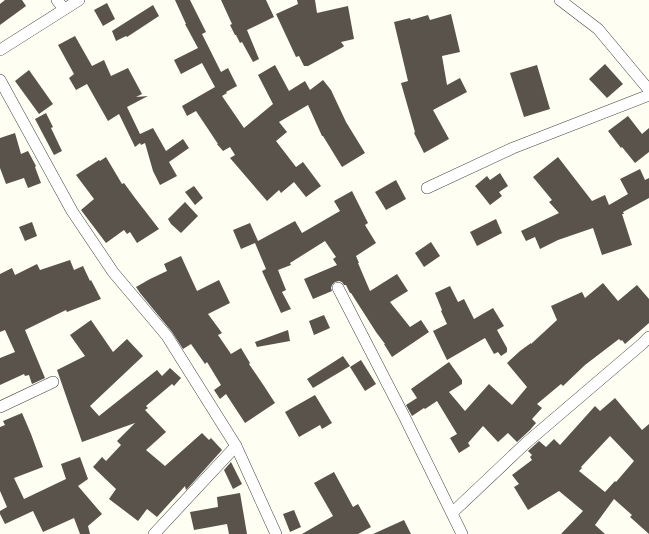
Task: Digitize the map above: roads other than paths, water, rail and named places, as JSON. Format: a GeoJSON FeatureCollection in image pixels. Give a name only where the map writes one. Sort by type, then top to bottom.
{"type":"FeatureCollection","features":[{"type":"Feature","properties":{"kind":"street"},"geometry":{"type":"LineString","coordinates":[[0,50],[61,4],[79,0]]}},
{"type":"Feature","properties":{"kind":"street"},"geometry":{"type":"LineString","coordinates":[[560,0],[598,29],[649,90]]}},
{"type":"Feature","properties":{"kind":"street"},"geometry":{"type":"LineString","coordinates":[[0,80],[72,211],[112,272],[167,336],[236,446],[276,534]]}},
{"type":"Feature","properties":{"kind":"street"},"geometry":{"type":"LineString","coordinates":[[427,188],[513,148],[649,95]]}},
{"type":"Feature","properties":{"kind":"street"},"geometry":{"type":"LineString","coordinates":[[338,288],[405,418],[462,534]]}},
{"type":"Feature","properties":{"kind":"street"},"geometry":{"type":"LineString","coordinates":[[452,513],[526,443],[649,337]]}},
{"type":"Feature","properties":{"kind":"street"},"geometry":{"type":"LineString","coordinates":[[0,407],[53,382]]}},
{"type":"Feature","properties":{"kind":"street"},"geometry":{"type":"LineString","coordinates":[[154,534],[236,446]]}}]}
